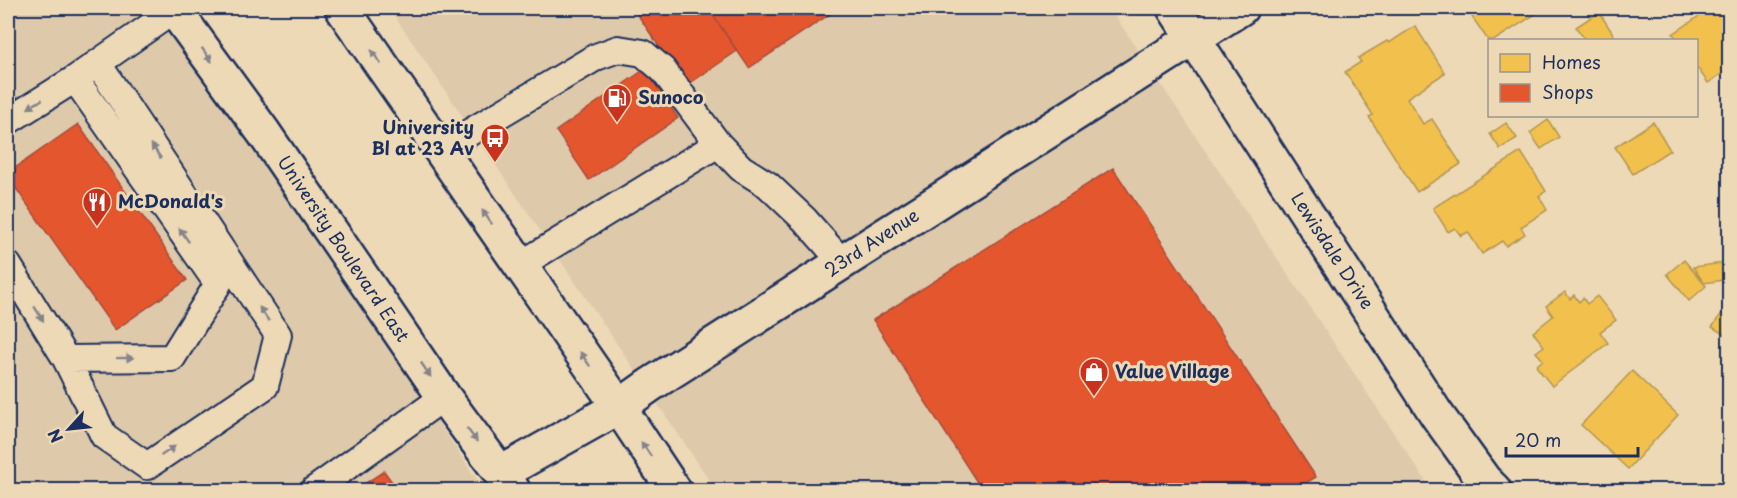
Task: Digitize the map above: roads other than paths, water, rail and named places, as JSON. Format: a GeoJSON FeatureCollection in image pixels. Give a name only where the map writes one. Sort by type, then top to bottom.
{"type":"FeatureCollection","features":[{"type":"Feature","properties":{"kind":"street"},"geometry":{"type":"LineString","coordinates":[[342,8],[674,490]]}},
{"type":"Feature","properties":{"kind":"street","name":"Lewisdale Drive"},"geometry":{"type":"LineString","coordinates":[[1174,8],[1437,415],[1484,480],[1494,490]]}},
{"type":"Feature","properties":{"kind":"street","name":"23rd Avenue"},"geometry":{"type":"LineString","coordinates":[[500,485],[650,384],[1240,8]]}},
{"type":"Feature","properties":{"kind":"street","name":"University Boulevard East"},"geometry":{"type":"LineString","coordinates":[[174,9],[264,133],[444,397],[500,485]]}},
{"type":"Feature","properties":{"kind":"lane"},"geometry":{"type":"LineString","coordinates":[[8,121],[98,64],[174,9]]}},
{"type":"Feature","properties":{"kind":"lane"},"geometry":{"type":"LineString","coordinates":[[440,150],[596,57],[618,49],[643,53],[663,70],[718,144],[741,168],[776,192],[805,220],[842,262]]}},
{"type":"Feature","properties":{"kind":"lane"},"geometry":{"type":"LineString","coordinates":[[8,265],[66,359],[104,436],[147,466],[265,386],[278,335],[98,64]]}},
{"type":"Feature","properties":{"kind":"lane"},"geometry":{"type":"LineString","coordinates":[[66,359],[172,358],[218,284],[75,79]]}},
{"type":"Feature","properties":{"kind":"lane"},"geometry":{"type":"LineString","coordinates":[[520,265],[718,144]]}},
{"type":"Feature","properties":{"kind":"lane"},"geometry":{"type":"LineString","coordinates":[[314,490],[444,397]]}},
{"type":"Feature","properties":{"kind":"place","name":"Sunoco"},"geometry":{"type":"Point","coordinates":[617,124]}},
{"type":"Feature","properties":{"kind":"place","name":"University Bl at 23 Av"},"geometry":{"type":"Point","coordinates":[495,164]}},
{"type":"Feature","properties":{"kind":"place","name":"McDonald's"},"geometry":{"type":"Point","coordinates":[97,228]}},
{"type":"Feature","properties":{"kind":"place","name":"Value Village"},"geometry":{"type":"Point","coordinates":[1094,398]}}]}
